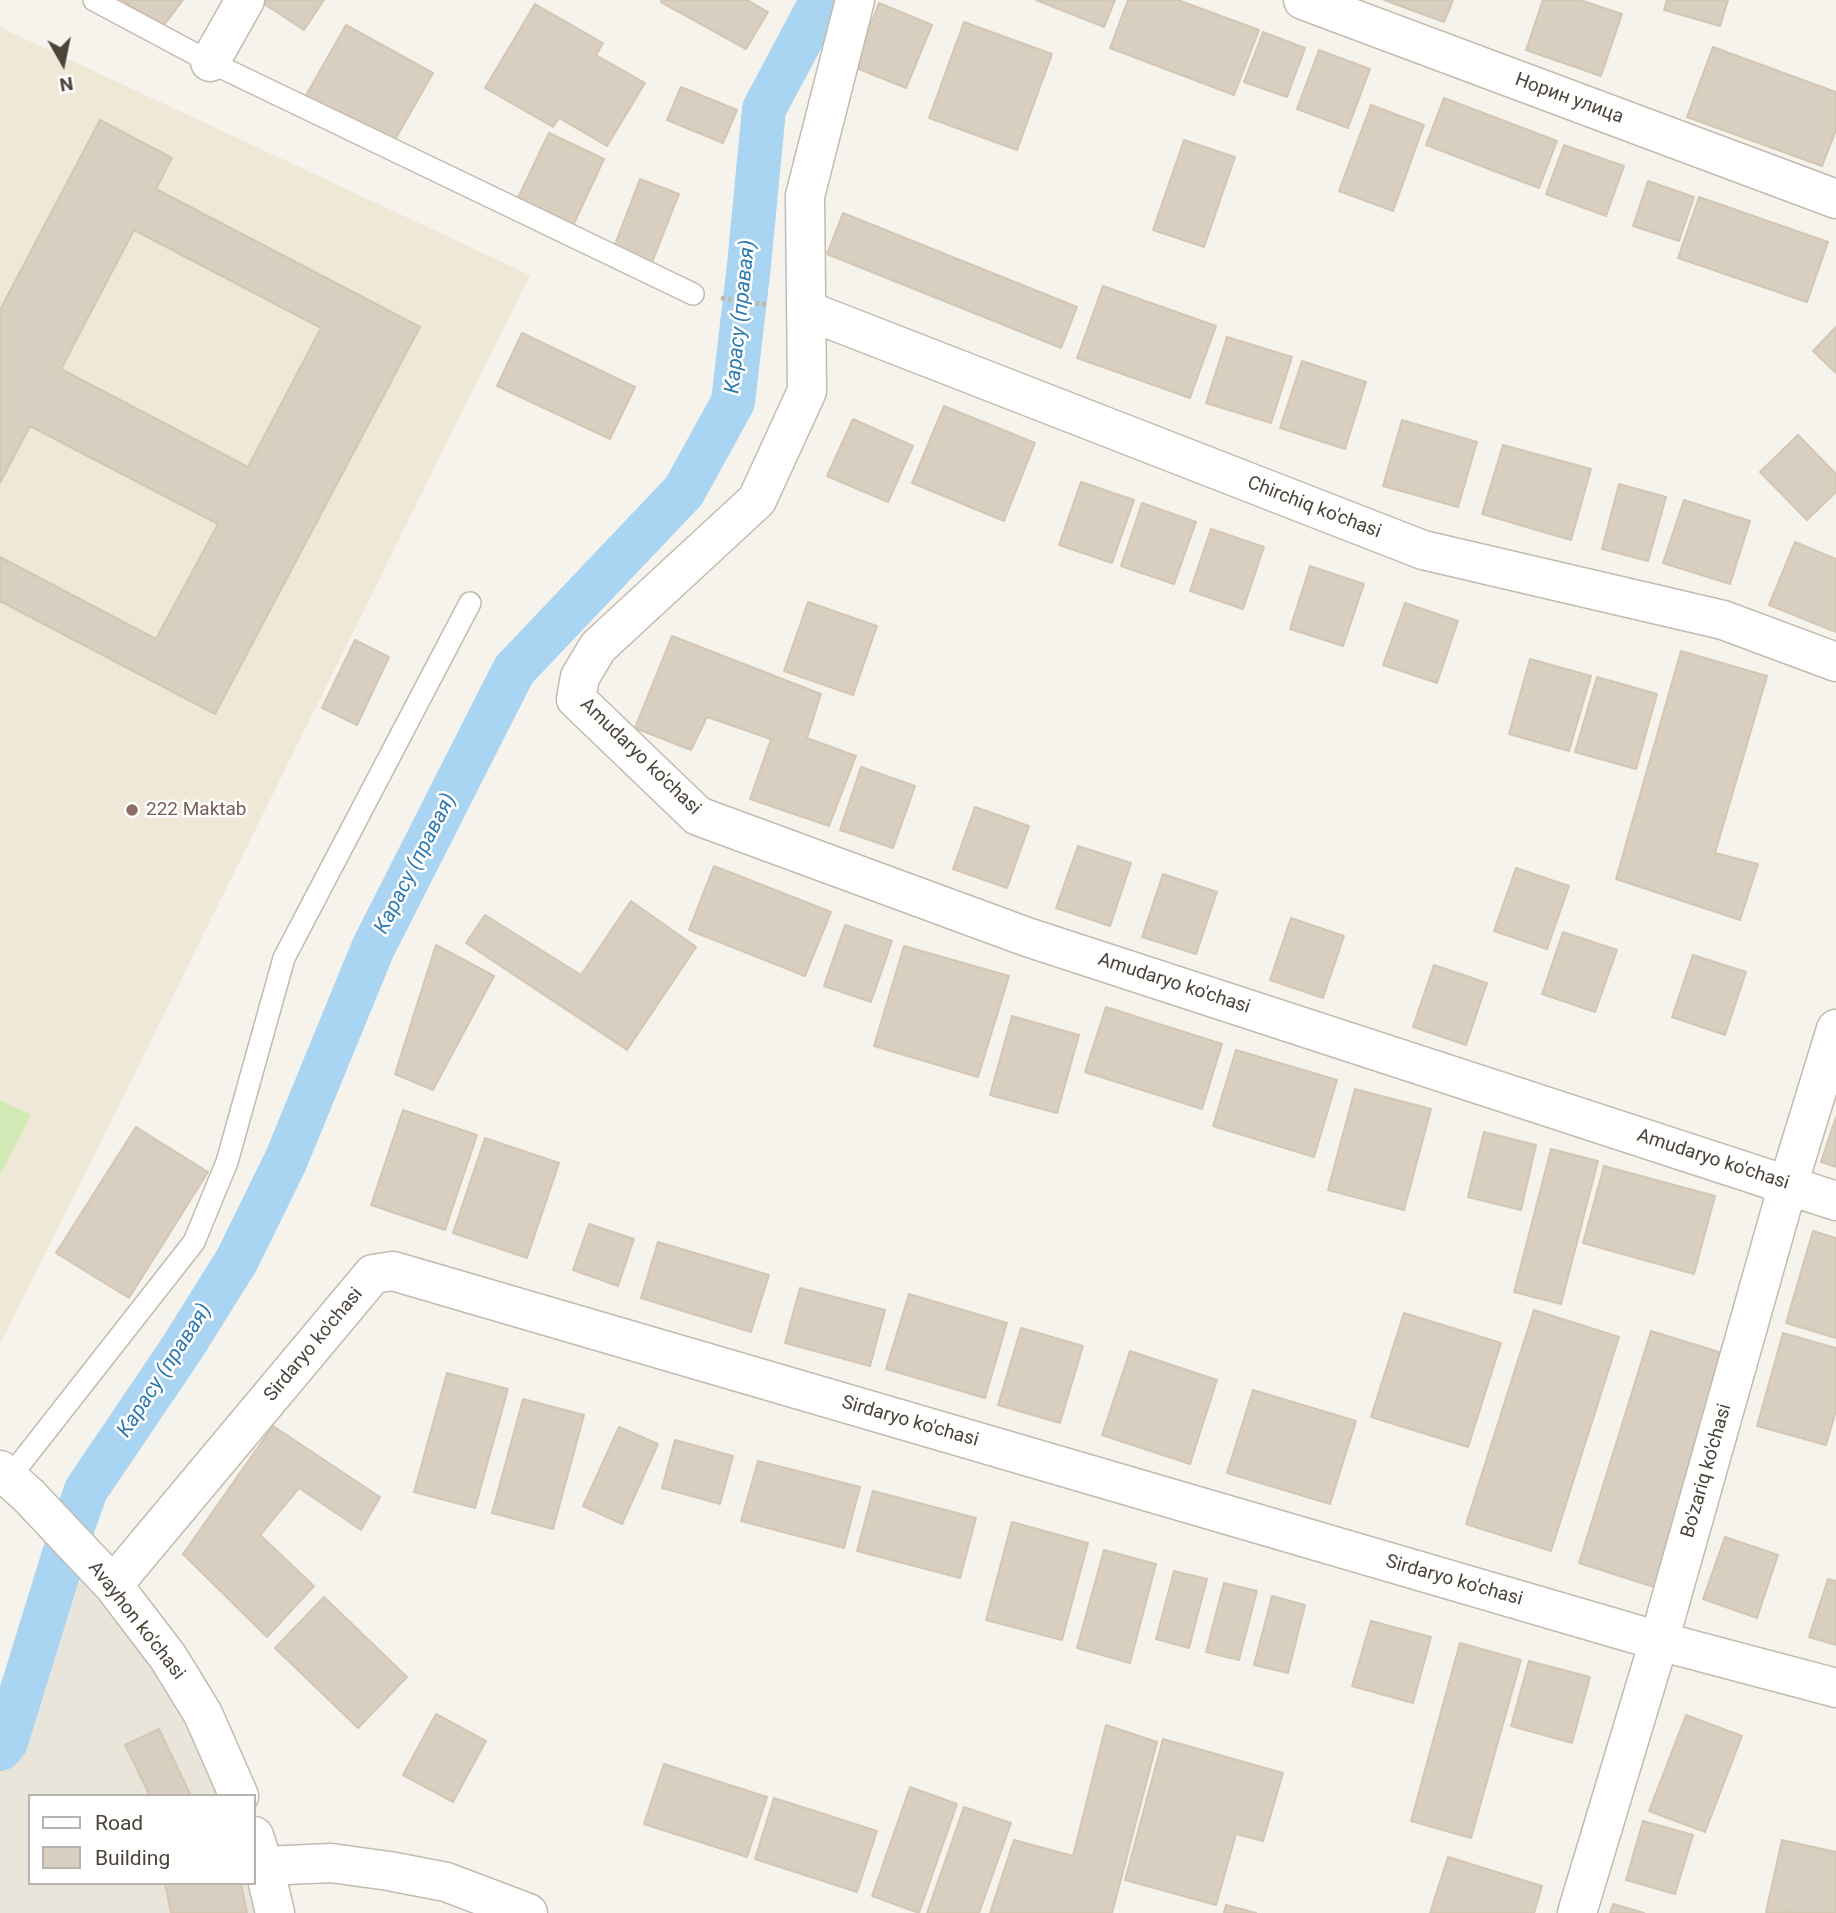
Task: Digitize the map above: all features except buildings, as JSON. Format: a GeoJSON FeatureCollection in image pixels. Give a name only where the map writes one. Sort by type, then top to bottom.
{"type":"FeatureCollection","features":[{"type":"Feature","properties":{"kind":"street"},"geometry":{"type":"LineString","coordinates":[[210,62],[245,0]]}},
{"type":"Feature","properties":{"kind":"street"},"geometry":{"type":"LineString","coordinates":[[806,310],[805,196],[855,0]]}},
{"type":"Feature","properties":{"kind":"street","name":"Норин улица"},"geometry":{"type":"LineString","coordinates":[[1303,0],[1836,199]]}},
{"type":"Feature","properties":{"kind":"street","name":"Chirchiq ko'chasi"},"geometry":{"type":"LineString","coordinates":[[806,310],[1423,550],[1723,620],[1836,662]]}},
{"type":"Feature","properties":{"kind":"street","name":"Amudaryo ko'chasi"},"geometry":{"type":"LineString","coordinates":[[806,310],[807,391],[757,500],[598,647],[580,677],[576,699],[698,816],[1027,937],[1836,1200]]}},
{"type":"Feature","properties":{"kind":"street","name":"Bo'zariq ko'chasi"},"geometry":{"type":"LineString","coordinates":[[1577,1913],[1659,1641],[1787,1185],[1836,1029]]}},
{"type":"Feature","properties":{"kind":"street","name":"Sirdaryo ko'chasi"},"geometry":{"type":"LineString","coordinates":[[113,1585],[373,1274],[393,1271],[1659,1641],[1836,1688]]}},
{"type":"Feature","properties":{"kind":"street","name":"Avayhon ko'chasi"},"geometry":{"type":"LineString","coordinates":[[13,1481],[113,1585],[168,1657],[203,1714],[238,1794]]}},
{"type":"Feature","properties":{"kind":"street"},"geometry":{"type":"LineString","coordinates":[[275,1913],[259,1851],[446,1882],[528,1913]]}},
{"type":"Feature","properties":{"kind":"lane"},"geometry":{"type":"LineString","coordinates":[[94,0],[210,62],[693,294]]}},
{"type":"Feature","properties":{"kind":"lane"},"geometry":{"type":"LineString","coordinates":[[13,1481],[194,1242],[227,1163],[284,958],[470,603]]}},
{"type":"Feature","properties":{"kind":"path"},"geometry":{"type":"LineString","coordinates":[[693,294],[806,310]]}},
{"type":"Feature","properties":{"kind":"shaded area","name":"222 Maktab"},"geometry":{"type":"Polygon","coordinates":[[[0,27],[530,275],[0,1345],[0,27]]]}},
{"type":"Feature","properties":{"kind":"shaded area"},"geometry":{"type":"Polygon","coordinates":[[[69,1538],[238,1794],[28,1794],[28,1885],[255,1885],[275,1913],[0,1913],[0,1749],[6,1742],[69,1538]]]}},
{"type":"Feature","properties":{"kind":"green space"},"geometry":{"type":"Polygon","coordinates":[[[0,1100],[31,1115],[0,1175],[0,1100]]]}},
{"type":"Feature","properties":{"kind":"waterway","name":"Карасу (правая)"},"geometry":{"type":"LineString","coordinates":[[0,1749],[6,1742],[86,1490],[182,1348],[237,1260],[286,1160],[373,948],[514,670],[684,491],[733,402],[764,109],[822,0]]}},
{"type":"Feature","properties":{"kind":"place","name":"222 Maktab"},"geometry":{"type":"Point","coordinates":[132,810]}}]}
